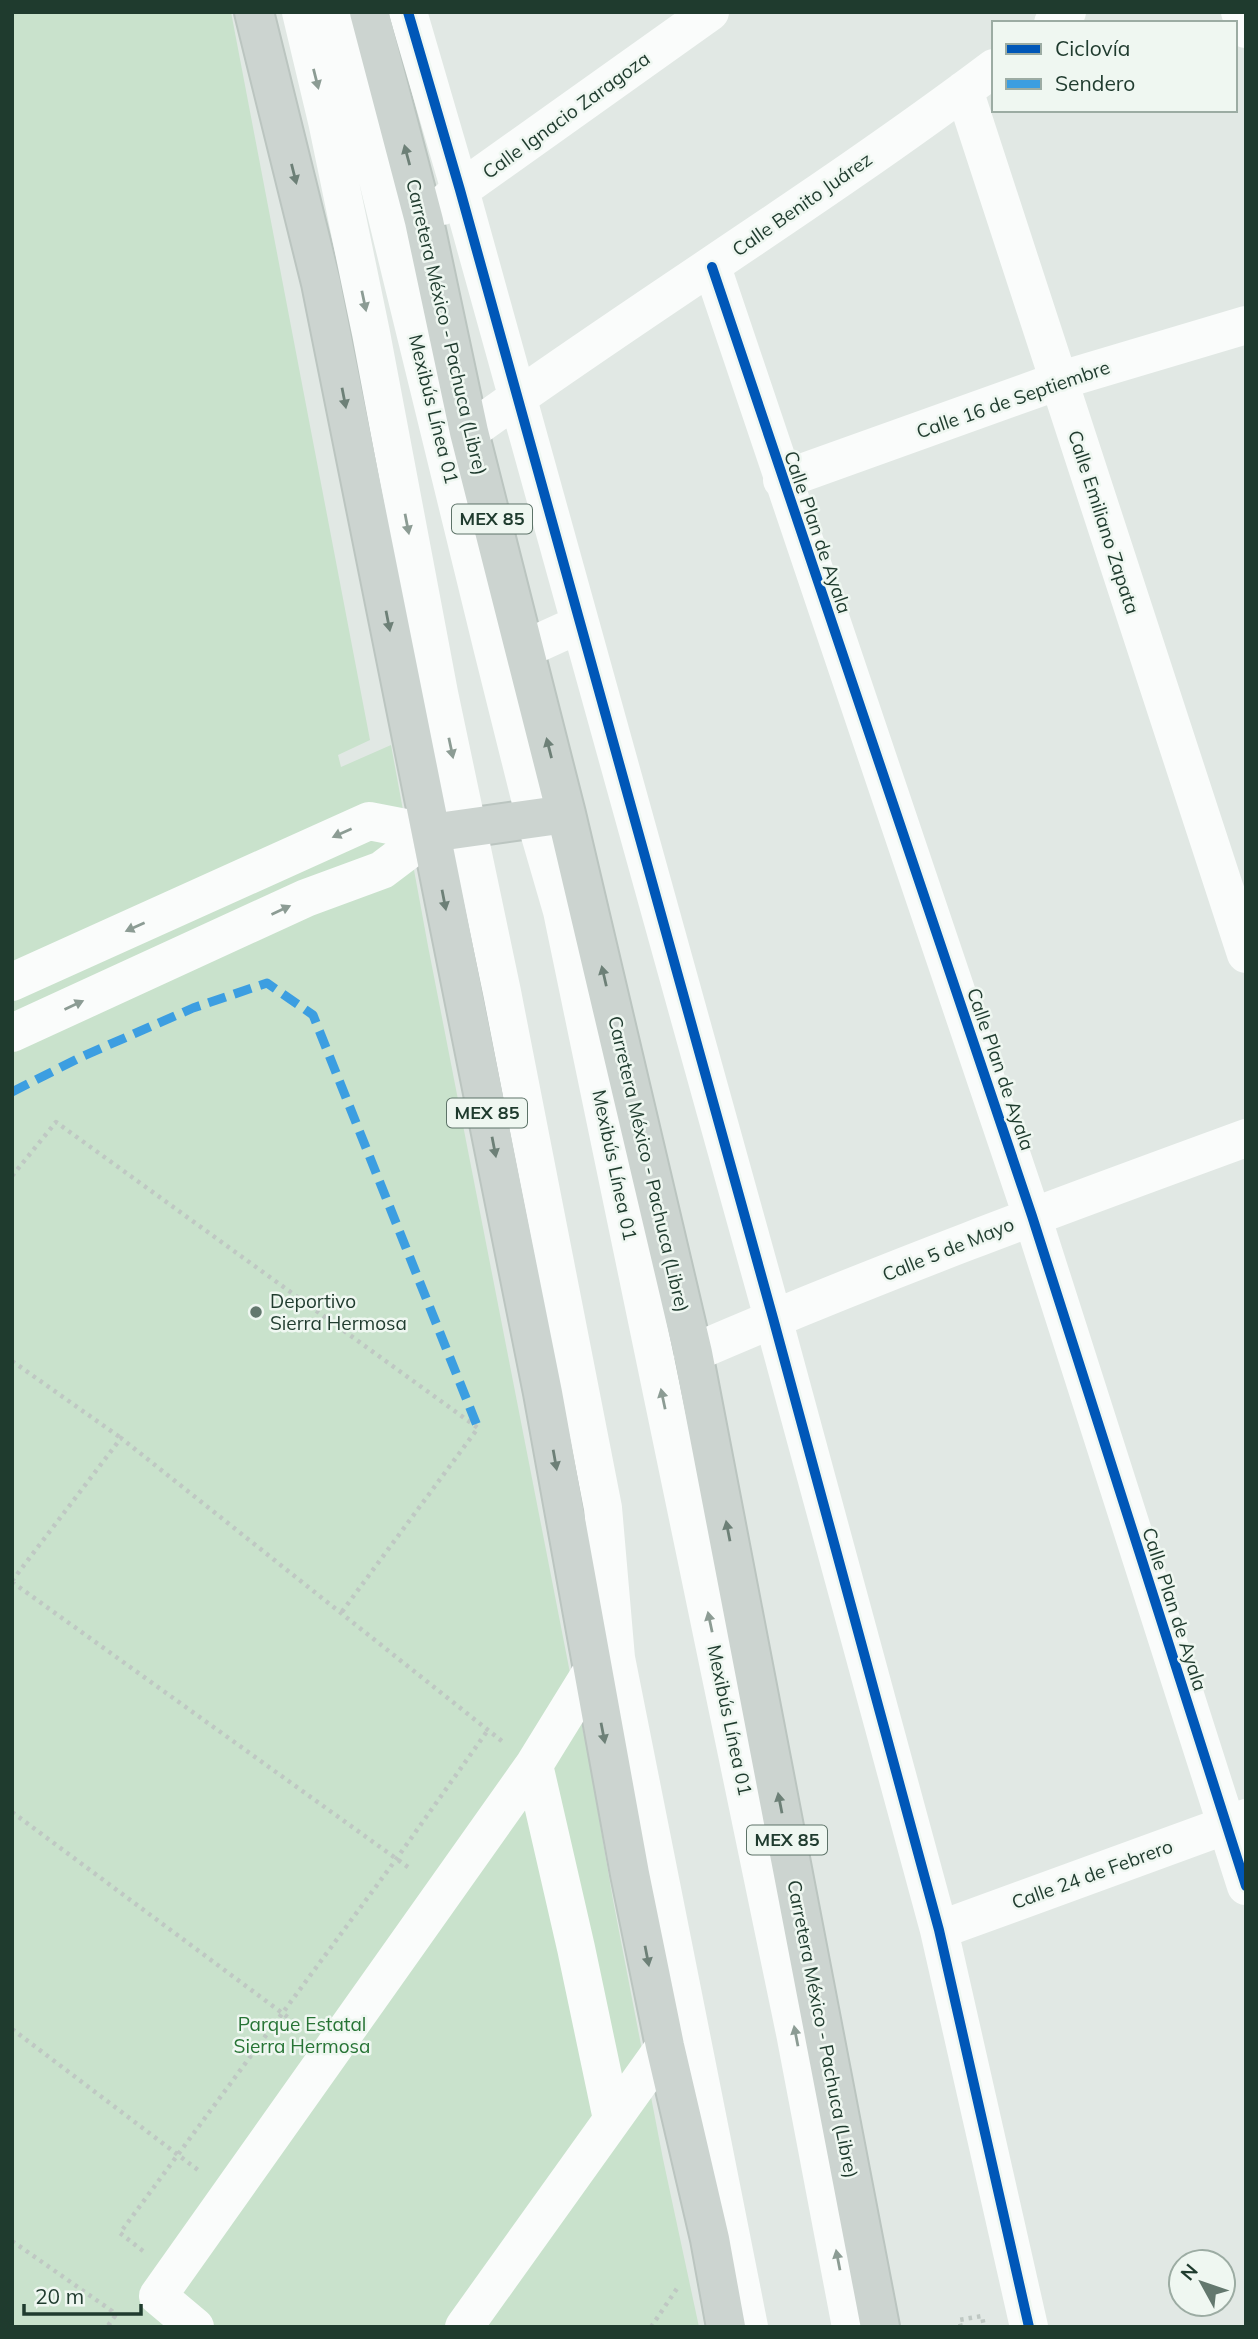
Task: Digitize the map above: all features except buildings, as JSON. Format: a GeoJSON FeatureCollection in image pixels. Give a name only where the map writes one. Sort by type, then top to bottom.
{"type":"FeatureCollection","features":[{"type":"Feature","properties":{"kind":"main road","name":"MEX 85"},"geometry":{"type":"LineString","coordinates":[[254,12],[321,283],[540,1380],[592,1671],[665,2046],[710,2239],[726,2327]]}},
{"type":"Feature","properties":{"kind":"main road","name":"Carretera México - Pachuca (Libre)"},"geometry":{"type":"LineString","coordinates":[[369,12],[424,221],[470,432],[525,649],[551,816],[693,1353],[880,2327]]}},
{"type":"Feature","properties":{"kind":"main road"},"geometry":{"type":"LineString","coordinates":[[431,833],[551,816]]}},
{"type":"Feature","properties":{"kind":"street"},"geometry":{"type":"LineString","coordinates":[[300,12],[327,121],[371,333],[439,693],[469,828],[603,1508],[616,1658],[749,2327]]}},
{"type":"Feature","properties":{"kind":"street","name":"Mexibús Línea 01"},"geometry":{"type":"LineString","coordinates":[[337,12],[551,816],[568,939],[795,2033],[851,2327]]}},
{"type":"Feature","properties":{"kind":"street"},"geometry":{"type":"LineString","coordinates":[[408,12],[460,190],[773,1318],[939,1930],[1029,2327]]}},
{"type":"Feature","properties":{"kind":"street","name":"Calle Ignacio Zaragoza"},"geometry":{"type":"LineString","coordinates":[[424,221],[460,190],[710,12]]}},
{"type":"Feature","properties":{"kind":"street"},"geometry":{"type":"LineString","coordinates":[[1240,12],[1246,29]]}},
{"type":"Feature","properties":{"kind":"street","name":"Calle Benito Juárez"},"geometry":{"type":"LineString","coordinates":[[470,432],[517,397],[712,267],[992,69]]}},
{"type":"Feature","properties":{"kind":"street","name":"Calle Emiliano Zapata"},"geometry":{"type":"LineString","coordinates":[[964,90],[1246,954]]}},
{"type":"Feature","properties":{"kind":"street","name":"Calle Plan de Ayala"},"geometry":{"type":"LineString","coordinates":[[712,267],[1235,1821],[1246,1886]]}},
{"type":"Feature","properties":{"kind":"street","name":"Calle 16 de Septiembre"},"geometry":{"type":"LineString","coordinates":[[782,480],[1058,381],[1246,325]]}},
{"type":"Feature","properties":{"kind":"street"},"geometry":{"type":"LineString","coordinates":[[525,649],[580,624]]}},
{"type":"Feature","properties":{"kind":"street"},"geometry":{"type":"LineString","coordinates":[[12,982],[369,821],[431,833]]}},
{"type":"Feature","properties":{"kind":"street"},"geometry":{"type":"LineString","coordinates":[[12,1033],[306,898],[382,870],[431,833]]}},
{"type":"Feature","properties":{"kind":"street","name":"Calle 5 de Mayo"},"geometry":{"type":"LineString","coordinates":[[693,1353],[773,1318],[1032,1216],[1246,1138]]}},
{"type":"Feature","properties":{"kind":"street"},"geometry":{"type":"LineString","coordinates":[[195,2327],[158,2296],[534,1765],[592,1671]]}},
{"type":"Feature","properties":{"kind":"street"},"geometry":{"type":"LineString","coordinates":[[534,1765],[612,2119]]}},
{"type":"Feature","properties":{"kind":"street","name":"Calle 24 de Febrero"},"geometry":{"type":"LineString","coordinates":[[939,1930],[1235,1821]]}},
{"type":"Feature","properties":{"kind":"street"},"geometry":{"type":"LineString","coordinates":[[464,2327],[665,2046]]}},
{"type":"Feature","properties":{"kind":"path"},"geometry":{"type":"LineString","coordinates":[[12,1176],[56,1122],[478,1428],[341,1613]]}},
{"type":"Feature","properties":{"kind":"path"},"geometry":{"type":"LineString","coordinates":[[12,1361],[121,1438],[534,1765]]}},
{"type":"Feature","properties":{"kind":"path"},"geometry":{"type":"LineString","coordinates":[[121,1438],[12,1581],[443,1893]]}},
{"type":"Feature","properties":{"kind":"path"},"geometry":{"type":"LineString","coordinates":[[120,2233],[397,1858],[488,1730]]}},
{"type":"Feature","properties":{"kind":"path"},"geometry":{"type":"LineString","coordinates":[[12,1812],[334,2048]]}},
{"type":"Feature","properties":{"kind":"path"},"geometry":{"type":"LineString","coordinates":[[12,2029],[231,2193]]}},
{"type":"Feature","properties":{"kind":"path"},"geometry":{"type":"LineString","coordinates":[[12,2241],[112,2311],[115,2316],[107,2327]]}},
{"type":"Feature","properties":{"kind":"path"},"geometry":{"type":"LineString","coordinates":[[961,2327],[960,2320],[982,2316],[984,2327]]}},
{"type":"Feature","properties":{"kind":"green space","name":"Deportivo Sierra Hermosa"},"geometry":{"type":"Polygon","coordinates":[[[12,12],[231,12],[370,740],[338,755],[341,767],[391,745],[571,1678],[587,1748],[663,2159],[699,2327],[12,2327],[12,12]]]}},
{"type":"Feature","properties":{"kind":"marked path"},"geometry":{"type":"LineString","coordinates":[[12,1092],[81,1057],[193,1008],[267,983],[313,1015],[478,1428]]}},
{"type":"Feature","properties":{"kind":"cycle path"},"geometry":{"type":"LineString","coordinates":[[408,12],[460,190],[773,1318],[939,1930],[1029,2327]]}},
{"type":"Feature","properties":{"kind":"cycle path"},"geometry":{"type":"LineString","coordinates":[[712,267],[1032,1216],[1246,1886]]}},
{"type":"Feature","properties":{"kind":"place","name":"Deportivo Sierra Hermosa"},"geometry":{"type":"Point","coordinates":[256,1312]}},
{"type":"Feature","properties":{"kind":"park label","name":"Parque Estatal Sierra Hermosa"},"geometry":{"type":"Point","coordinates":[302,2035]}}]}
